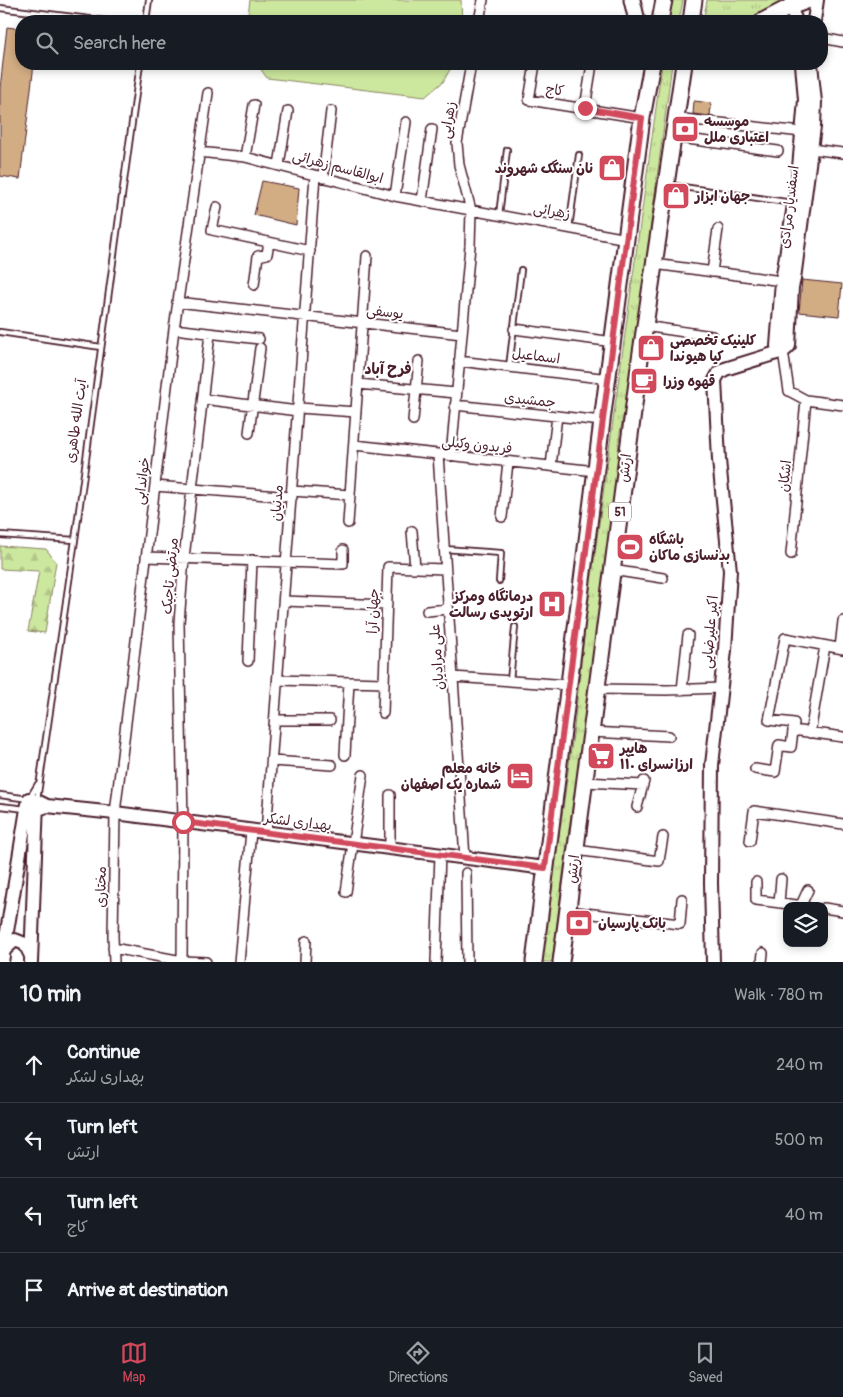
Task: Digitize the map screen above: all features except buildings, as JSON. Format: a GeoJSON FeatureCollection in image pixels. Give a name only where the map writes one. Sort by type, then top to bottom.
{"type":"FeatureCollection","features":[{"type":"Feature","properties":{"kind":"main road"},"geometry":{"type":"LineString","coordinates":[[632,0],[636,15]]}},
{"type":"Feature","properties":{"kind":"main road"},"geometry":{"type":"LineString","coordinates":[[661,15],[664,0]]}},
{"type":"Feature","properties":{"kind":"main road"},"geometry":{"type":"LineString","coordinates":[[692,15],[694,0]]}},
{"type":"Feature","properties":{"kind":"main road"},"geometry":{"type":"LineString","coordinates":[[793,14],[809,0]]}},
{"type":"Feature","properties":{"kind":"main road"},"geometry":{"type":"LineString","coordinates":[[646,70],[647,91]]}},
{"type":"Feature","properties":{"kind":"main road","name":"ارتش"},"geometry":{"type":"LineString","coordinates":[[534,962],[602,421],[614,342],[642,118],[651,70]]}},
{"type":"Feature","properties":{"kind":"main road","name":"ارتش"},"geometry":{"type":"LineString","coordinates":[[561,962],[644,326],[675,118],[685,70]]}},
{"type":"Feature","properties":{"kind":"street"},"geometry":{"type":"LineString","coordinates":[[480,15],[483,0]]}},
{"type":"Feature","properties":{"kind":"street"},"geometry":{"type":"LineString","coordinates":[[815,15],[817,0]]}},
{"type":"Feature","properties":{"kind":"street"},"geometry":{"type":"LineString","coordinates":[[828,39],[843,42]]}},
{"type":"Feature","properties":{"kind":"street","name":"زهرایی"},"geometry":{"type":"LineString","coordinates":[[470,70],[457,143],[459,166],[471,210]]}},
{"type":"Feature","properties":{"kind":"street","name":"کاج"},"geometry":{"type":"LineString","coordinates":[[533,70],[528,100],[642,118]]}},
{"type":"Feature","properties":{"kind":"street"},"geometry":{"type":"LineString","coordinates":[[585,108],[591,70]]}},
{"type":"Feature","properties":{"kind":"street","name":"اسفندیار مرادی"},"geometry":{"type":"LineString","coordinates":[[802,70],[805,100],[794,203],[782,281],[777,346],[783,351],[788,392],[806,400],[843,405]]}},
{"type":"Feature","properties":{"kind":"street","name":"اسفندیار مرادی"},"geometry":{"type":"LineString","coordinates":[[783,351],[789,346],[792,287],[814,126],[815,102],[812,70]]}},
{"type":"Feature","properties":{"kind":"street","name":"خواندابی"},"geometry":{"type":"LineString","coordinates":[[115,813],[174,329],[208,93]]}},
{"type":"Feature","properties":{"kind":"street"},"geometry":{"type":"LineString","coordinates":[[245,157],[254,105]]}},
{"type":"Feature","properties":{"kind":"street"},"geometry":{"type":"LineString","coordinates":[[279,165],[288,111]]}},
{"type":"Feature","properties":{"kind":"street","name":"مدنیان"},"geometry":{"type":"LineString","coordinates":[[266,833],[310,251],[319,177],[331,111]]}},
{"type":"Feature","properties":{"kind":"street"},"geometry":{"type":"LineString","coordinates":[[675,118],[802,132]]}},
{"type":"Feature","properties":{"kind":"street"},"geometry":{"type":"LineString","coordinates":[[395,196],[406,122]]}},
{"type":"Feature","properties":{"kind":"street"},"geometry":{"type":"LineString","coordinates":[[422,201],[432,129]]}},
{"type":"Feature","properties":{"kind":"street"},"geometry":{"type":"LineString","coordinates":[[672,137],[778,151]]}},
{"type":"Feature","properties":{"kind":"street"},"geometry":{"type":"LineString","coordinates":[[811,149],[843,153]]}},
{"type":"Feature","properties":{"kind":"street","name":"ابوالقاسم زهرائی"},"geometry":{"type":"LineString","coordinates":[[199,152],[245,157],[395,196],[471,210]]}},
{"type":"Feature","properties":{"kind":"street"},"geometry":{"type":"LineString","coordinates":[[217,207],[212,230],[310,251]]}},
{"type":"Feature","properties":{"kind":"street"},"geometry":{"type":"LineString","coordinates":[[451,456],[470,246],[471,210]]}},
{"type":"Feature","properties":{"kind":"street","name":"زهرائی"},"geometry":{"type":"LineString","coordinates":[[471,210],[627,239]]}},
{"type":"Feature","properties":{"kind":"street"},"geometry":{"type":"LineString","coordinates":[[712,272],[718,229]]}},
{"type":"Feature","properties":{"kind":"street"},"geometry":{"type":"LineString","coordinates":[[254,285],[258,256],[267,254],[269,242]]}},
{"type":"Feature","properties":{"kind":"street"},"geometry":{"type":"LineString","coordinates":[[348,523],[367,256]]}},
{"type":"Feature","properties":{"kind":"street"},"geometry":{"type":"LineString","coordinates":[[654,264],[782,281]]}},
{"type":"Feature","properties":{"kind":"street","name":"یوسفی"},"geometry":{"type":"LineString","coordinates":[[178,302],[462,334]]}},
{"type":"Feature","properties":{"kind":"street"},"geometry":{"type":"LineString","coordinates":[[644,326],[712,336]]}},
{"type":"Feature","properties":{"kind":"street"},"geometry":{"type":"LineString","coordinates":[[174,329],[260,343],[249,433]]}},
{"type":"Feature","properties":{"kind":"street"},"geometry":{"type":"LineString","coordinates":[[514,330],[614,342]]}},
{"type":"Feature","properties":{"kind":"street","name":"مرتضی تاجیک"},"geometry":{"type":"LineString","coordinates":[[182,960],[183,822],[180,623],[184,558],[210,334]]}},
{"type":"Feature","properties":{"kind":"street","name":"اکبر علیرضایی"},"geometry":{"type":"LineString","coordinates":[[713,962],[711,883],[712,765],[721,688],[730,571],[719,460],[715,380],[725,369],[783,351]]}},
{"type":"Feature","properties":{"kind":"street"},"geometry":{"type":"LineString","coordinates":[[413,420],[418,361]]}},
{"type":"Feature","properties":{"kind":"street","name":"اسماعیل"},"geometry":{"type":"LineString","coordinates":[[459,361],[609,379]]}},
{"type":"Feature","properties":{"kind":"street"},"geometry":{"type":"LineString","coordinates":[[358,384],[456,392]]}},
{"type":"Feature","properties":{"kind":"street"},"geometry":{"type":"LineString","coordinates":[[203,399],[298,410],[356,412]]}},
{"type":"Feature","properties":{"kind":"street","name":"اشکان"},"geometry":{"type":"LineString","coordinates":[[791,554],[806,400]]}},
{"type":"Feature","properties":{"kind":"street","name":"جمشیدی"},"geometry":{"type":"LineString","coordinates":[[455,405],[602,421]]}},
{"type":"Feature","properties":{"kind":"street"},"geometry":{"type":"LineString","coordinates":[[551,466],[557,416]]}},
{"type":"Feature","properties":{"kind":"street","name":"فریدون وکیلی"},"geometry":{"type":"LineString","coordinates":[[354,445],[596,471]]}},
{"type":"Feature","properties":{"kind":"street","name":"علی مرادیان"},"geometry":{"type":"LineString","coordinates":[[438,454],[464,858]]}},
{"type":"Feature","properties":{"kind":"street"},"geometry":{"type":"LineString","coordinates":[[502,517],[508,462]]}},
{"type":"Feature","properties":{"kind":"street"},"geometry":{"type":"LineString","coordinates":[[155,486],[292,494],[350,495]]}},
{"type":"Feature","properties":{"kind":"street"},"geometry":{"type":"LineString","coordinates":[[412,531],[415,568]]}},
{"type":"Feature","properties":{"kind":"street"},"geometry":{"type":"LineString","coordinates":[[146,557],[342,564],[343,550]]}},
{"type":"Feature","properties":{"kind":"street"},"geometry":{"type":"LineString","coordinates":[[248,661],[252,560]]}},
{"type":"Feature","properties":{"kind":"street","name":"جهان آرا"},"geometry":{"type":"LineString","coordinates":[[383,713],[388,568],[445,570]]}},
{"type":"Feature","properties":{"kind":"street"},"geometry":{"type":"LineString","coordinates":[[612,570],[663,578]]}},
{"type":"Feature","properties":{"kind":"street"},"geometry":{"type":"LineString","coordinates":[[284,601],[387,605]]}},
{"type":"Feature","properties":{"kind":"street"},"geometry":{"type":"LineString","coordinates":[[427,611],[448,609]]}},
{"type":"Feature","properties":{"kind":"street"},"geometry":{"type":"LineString","coordinates":[[756,770],[775,772],[779,745],[791,747],[794,723],[769,720],[785,638],[842,649],[843,621]]}},
{"type":"Feature","properties":{"kind":"street"},"geometry":{"type":"LineString","coordinates":[[682,690],[688,635]]}},
{"type":"Feature","properties":{"kind":"street"},"geometry":{"type":"LineString","coordinates":[[810,733],[825,646]]}},
{"type":"Feature","properties":{"kind":"street"},"geometry":{"type":"LineString","coordinates":[[453,677],[569,685]]}},
{"type":"Feature","properties":{"kind":"street"},"geometry":{"type":"LineString","coordinates":[[278,680],[384,684]]}},
{"type":"Feature","properties":{"kind":"street"},"geometry":{"type":"LineString","coordinates":[[345,755],[349,682]]}},
{"type":"Feature","properties":{"kind":"street"},"geometry":{"type":"LineString","coordinates":[[597,689],[682,690],[721,688]]}},
{"type":"Feature","properties":{"kind":"street"},"geometry":{"type":"LineString","coordinates":[[274,720],[330,720]]}},
{"type":"Feature","properties":{"kind":"street"},"geometry":{"type":"LineString","coordinates":[[793,730],[843,737]]}},
{"type":"Feature","properties":{"kind":"street"},"geometry":{"type":"LineString","coordinates":[[591,732],[669,736]]}},
{"type":"Feature","properties":{"kind":"street"},"geometry":{"type":"LineString","coordinates":[[272,761],[332,765]]}},
{"type":"Feature","properties":{"kind":"street"},"geometry":{"type":"LineString","coordinates":[[346,892],[363,776]]}},
{"type":"Feature","properties":{"kind":"street"},"geometry":{"type":"LineString","coordinates":[[585,782],[644,783],[637,806]]}},
{"type":"Feature","properties":{"kind":"street"},"geometry":{"type":"LineString","coordinates":[[390,795],[390,849]]}},
{"type":"Feature","properties":{"kind":"street"},"geometry":{"type":"LineString","coordinates":[[3,956],[35,805]]}},
{"type":"Feature","properties":{"kind":"street"},"geometry":{"type":"LineString","coordinates":[[32,960],[35,805]]}},
{"type":"Feature","properties":{"kind":"street","name":"بهداری لشکر"},"geometry":{"type":"LineString","coordinates":[[35,805],[115,813],[545,868]]}},
{"type":"Feature","properties":{"kind":"street"},"geometry":{"type":"LineString","coordinates":[[750,841],[754,811],[843,824]]}},
{"type":"Feature","properties":{"kind":"street","name":"مختاری"},"geometry":{"type":"LineString","coordinates":[[114,962],[115,813]]}},
{"type":"Feature","properties":{"kind":"street"},"geometry":{"type":"LineString","coordinates":[[239,962],[252,831]]}},
{"type":"Feature","properties":{"kind":"street"},"geometry":{"type":"LineString","coordinates":[[576,850],[659,861],[663,838]]}},
{"type":"Feature","properties":{"kind":"street"},"geometry":{"type":"LineString","coordinates":[[436,962],[440,855]]}},
{"type":"Feature","properties":{"kind":"street"},"geometry":{"type":"LineString","coordinates":[[466,873],[466,962]]}},
{"type":"Feature","properties":{"kind":"street"},"geometry":{"type":"LineString","coordinates":[[779,903],[780,879]]}},
{"type":"Feature","properties":{"kind":"street"},"geometry":{"type":"LineString","coordinates":[[756,882],[756,900],[783,904]]}},
{"type":"Feature","properties":{"kind":"street"},"geometry":{"type":"LineString","coordinates":[[804,902],[808,890]]}},
{"type":"Feature","properties":{"kind":"street"},"geometry":{"type":"LineString","coordinates":[[568,911],[680,924],[682,899]]}},
{"type":"Feature","properties":{"kind":"street"},"geometry":{"type":"LineString","coordinates":[[828,909],[843,911]]}},
{"type":"Feature","properties":{"kind":"street"},"geometry":{"type":"LineString","coordinates":[[3,956],[15,940],[25,944],[32,960]]}},
{"type":"Feature","properties":{"kind":"street"},"geometry":{"type":"LineString","coordinates":[[305,962],[306,941]]}},
{"type":"Feature","properties":{"kind":"street"},"geometry":{"type":"LineString","coordinates":[[114,948],[182,960],[206,962]]}},
{"type":"Feature","properties":{"kind":"lane"},"geometry":{"type":"LineString","coordinates":[[147,15],[149,0]]}},
{"type":"Feature","properties":{"kind":"lane"},"geometry":{"type":"LineString","coordinates":[[0,8],[57,15]]}},
{"type":"Feature","properties":{"kind":"lane","name":"آیت الله طاهری"},"geometry":{"type":"LineString","coordinates":[[35,805],[75,540],[139,70]]}},
{"type":"Feature","properties":{"kind":"lane"},"geometry":{"type":"LineString","coordinates":[[499,215],[507,150]]}},
{"type":"Feature","properties":{"kind":"lane"},"geometry":{"type":"LineString","coordinates":[[569,228],[579,155]]}},
{"type":"Feature","properties":{"kind":"lane"},"geometry":{"type":"LineString","coordinates":[[665,184],[794,203]]}},
{"type":"Feature","properties":{"kind":"lane"},"geometry":{"type":"LineString","coordinates":[[509,367],[521,270]]}},
{"type":"Feature","properties":{"kind":"lane"},"geometry":{"type":"LineString","coordinates":[[0,332],[101,347]]}},
{"type":"Feature","properties":{"kind":"lane"},"geometry":{"type":"LineString","coordinates":[[0,535],[75,540]]}},
{"type":"Feature","properties":{"kind":"lane"},"geometry":{"type":"LineString","coordinates":[[444,549],[501,553],[499,581]]}},
{"type":"Feature","properties":{"kind":"lane"},"geometry":{"type":"LineString","coordinates":[[510,681],[515,627]]}},
{"type":"Feature","properties":{"kind":"lane"},"geometry":{"type":"LineString","coordinates":[[35,805],[39,782]]}},
{"type":"Feature","properties":{"kind":"lane"},"geometry":{"type":"LineString","coordinates":[[0,795],[35,805]]}},
{"type":"Feature","properties":{"kind":"lane"},"geometry":{"type":"LineString","coordinates":[[0,806],[35,805]]}},
{"type":"Feature","properties":{"kind":"shaded area","name":"درمانگاه ومرکز ارتوپدی رسالت"},"geometry":{"type":"Polygon","coordinates":[[[542,594],[566,598],[563,614],[539,610],[542,594]]]}},
{"type":"Feature","properties":{"kind":"green space"},"geometry":{"type":"Polygon","coordinates":[[[250,0],[461,0],[462,15],[248,15],[250,0]]]}},
{"type":"Feature","properties":{"kind":"green space"},"geometry":{"type":"Polygon","coordinates":[[[672,0],[683,0],[680,15],[669,15],[672,0]]]}},
{"type":"Feature","properties":{"kind":"green space"},"geometry":{"type":"Polygon","coordinates":[[[707,0],[790,0],[761,15],[704,15],[707,0]]]}},
{"type":"Feature","properties":{"kind":"green space"},"geometry":{"type":"Polygon","coordinates":[[[261,70],[450,70],[443,82],[425,97],[267,78],[261,70]]]}},
{"type":"Feature","properties":{"kind":"green space"},"geometry":{"type":"Polygon","coordinates":[[[661,70],[671,70],[630,384],[620,433],[605,576],[552,962],[542,962],[574,727],[586,618],[661,70]]]}},
{"type":"Feature","properties":{"kind":"green space"},"geometry":{"type":"Polygon","coordinates":[[[0,546],[46,549],[56,562],[45,633],[28,631],[39,571],[0,569],[0,546]]]}},
{"type":"Feature","properties":{"kind":"place","name":"موسسه اعتباری ملل"},"geometry":{"type":"Point","coordinates":[685,129]}},
{"type":"Feature","properties":{"kind":"place","name":"نان سنگک شهروند"},"geometry":{"type":"Point","coordinates":[612,168]}},
{"type":"Feature","properties":{"kind":"place","name":"جهان ابزار"},"geometry":{"type":"Point","coordinates":[676,196]}},
{"type":"Feature","properties":{"kind":"place","name":"کلینیک تخصصی کیا هیوندا"},"geometry":{"type":"Point","coordinates":[651,348]}},
{"type":"Feature","properties":{"kind":"place","name":"قهوه وزرا"},"geometry":{"type":"Point","coordinates":[644,381]}},
{"type":"Feature","properties":{"kind":"place","name":"باشگاه بدنسازی ماکان"},"geometry":{"type":"Point","coordinates":[630,547]}},
{"type":"Feature","properties":{"kind":"place","name":"درمانگاه ومرکز ارتوپدی رسالت"},"geometry":{"type":"Point","coordinates":[552,604]}},
{"type":"Feature","properties":{"kind":"place","name":"هایپر ارزانسرای ۱۱۰"},"geometry":{"type":"Point","coordinates":[601,756]}},
{"type":"Feature","properties":{"kind":"place","name":"خانه معلم شماره یک اصفهان"},"geometry":{"type":"Point","coordinates":[520,776]}},
{"type":"Feature","properties":{"kind":"place","name":"بانک پارسیان"},"geometry":{"type":"Point","coordinates":[579,923]}},
{"type":"Feature","properties":{"kind":"district","name":"فرح آباد"},"geometry":{"type":"Point","coordinates":[388,369]}},
{"type":"Feature","properties":{"kind":"route"},"geometry":{"type":"LineString","coordinates":[[183,822],[545,868],[642,118],[585,108]]}}]}
